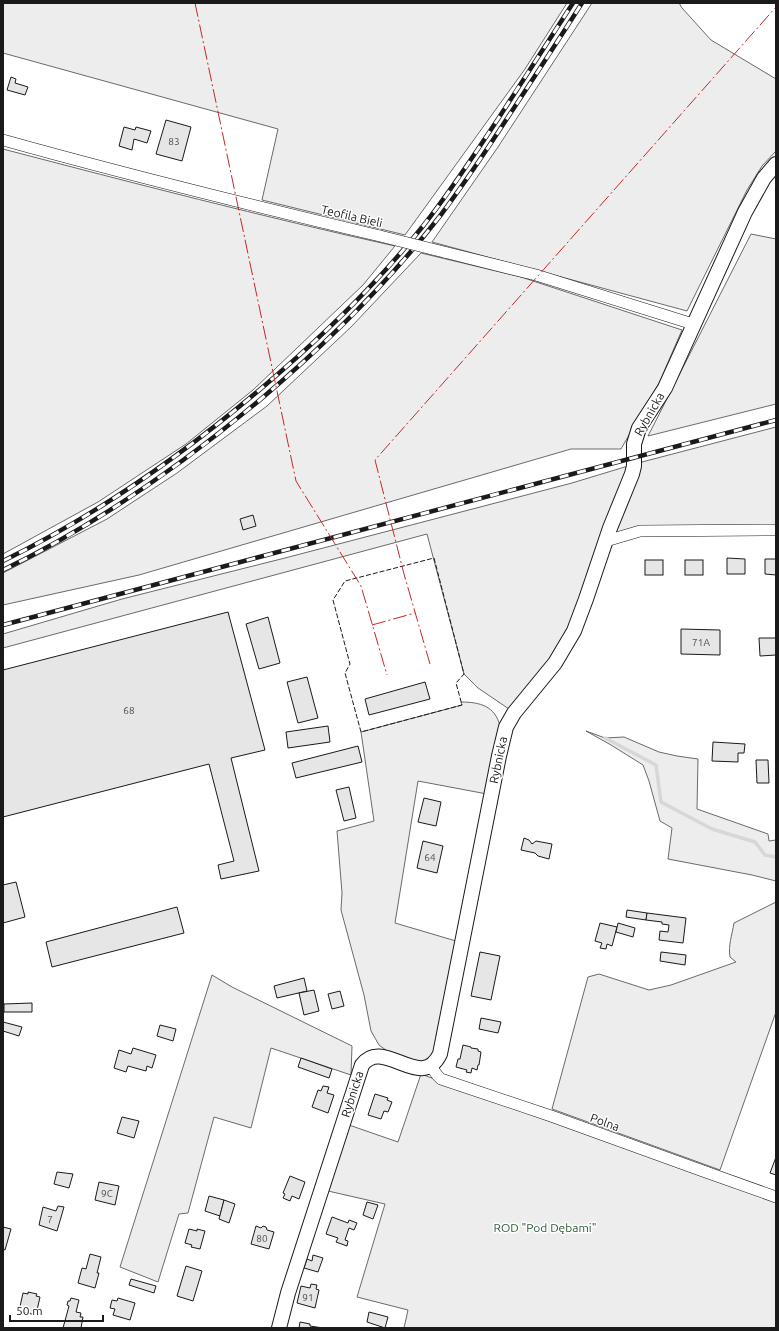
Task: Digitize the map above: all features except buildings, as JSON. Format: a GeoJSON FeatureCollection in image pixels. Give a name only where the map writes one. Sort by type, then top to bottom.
{"type":"FeatureCollection","features":[{"type":"Feature","properties":{"kind":"street","name":"Teofila Bieli"},"geometry":{"type":"LineString","coordinates":[[3,140],[264,208],[536,275],[693,324]]}},
{"type":"Feature","properties":{"kind":"street","name":"Rybnicka"},"geometry":{"type":"LineString","coordinates":[[279,1328],[288,1293],[362,1065],[370,1057],[379,1056],[418,1068],[425,1068],[430,1066],[437,1059],[442,1048],[494,779],[506,727],[519,705],[555,663],[571,637],[632,474],[634,466],[633,449],[635,436],[665,388],[745,212],[764,178],[776,164]]}},
{"type":"Feature","properties":{"kind":"street"},"geometry":{"type":"LineString","coordinates":[[606,541],[640,531],[776,530]]}},
{"type":"Feature","properties":{"kind":"street","name":"Polna"},"geometry":{"type":"LineString","coordinates":[[430,1066],[441,1079],[551,1116],[703,1172],[776,1196]]}},
{"type":"Feature","properties":{"kind":"green space"},"geometry":{"type":"Polygon","coordinates":[[[3,3],[567,3],[525,69],[405,235],[262,200],[278,129],[3,53],[3,3]]]}},
{"type":"Feature","properties":{"kind":"green space"},"geometry":{"type":"Polygon","coordinates":[[[592,3],[679,3],[711,40],[776,79],[776,151],[762,166],[747,190],[687,311],[432,242],[498,147],[592,3]]]}},
{"type":"Feature","properties":{"kind":"green space"},"geometry":{"type":"Polygon","coordinates":[[[3,149],[248,212],[395,246],[363,285],[253,390],[186,444],[98,502],[3,554],[3,149]]]}},
{"type":"Feature","properties":{"kind":"green space"},"geometry":{"type":"Polygon","coordinates":[[[751,234],[776,239],[776,404],[648,436],[751,234]]]}},
{"type":"Feature","properties":{"kind":"green space"},"geometry":{"type":"Polygon","coordinates":[[[421,253],[521,277],[682,330],[659,383],[621,449],[571,449],[139,575],[3,605],[3,573],[107,519],[177,473],[267,406],[351,327],[421,253]]]}},
{"type":"Feature","properties":{"kind":"green space"},"geometry":{"type":"Polygon","coordinates":[[[776,427],[776,532],[615,535],[642,462],[776,427]]]}},
{"type":"Feature","properties":{"kind":"green space"},"geometry":{"type":"Polygon","coordinates":[[[628,466],[565,637],[549,663],[509,709],[478,688],[464,674],[427,534],[3,648],[3,634],[122,599],[572,483],[628,466]]]}},
{"type":"Feature","properties":{"kind":"green space"},"geometry":{"type":"Polygon","coordinates":[[[461,702],[486,706],[498,719],[500,726],[487,794],[418,781],[395,923],[456,941],[437,1047],[431,1059],[423,1063],[390,1053],[379,1045],[371,1031],[364,995],[341,910],[342,893],[337,831],[374,821],[361,732],[462,705],[461,702]]]}},
{"type":"Feature","properties":{"kind":"green space"},"geometry":{"type":"Polygon","coordinates":[[[586,731],[605,738],[624,737],[659,752],[698,759],[697,809],[768,834],[769,841],[776,840],[776,881],[668,859],[672,828],[660,821],[643,765],[586,731]]]}},
{"type":"Feature","properties":{"kind":"green space"},"geometry":{"type":"Polygon","coordinates":[[[776,902],[776,1012],[720,1170],[552,1109],[588,977],[599,974],[649,990],[671,985],[736,962],[730,957],[730,945],[734,923],[776,902]]]}},
{"type":"Feature","properties":{"kind":"green space"},"geometry":{"type":"Polygon","coordinates":[[[212,975],[232,987],[352,1046],[351,1075],[271,1048],[251,1128],[214,1117],[188,1213],[179,1214],[158,1282],[120,1267],[212,975]]]}},
{"type":"Feature","properties":{"kind":"green space","name":"ROD \"Pod Dębami\""},"geometry":{"type":"Polygon","coordinates":[[[421,1074],[776,1202],[776,1328],[404,1328],[408,1310],[357,1297],[385,1204],[328,1191],[349,1125],[398,1142],[421,1074]]]}},
{"type":"Feature","properties":{"kind":"waterway"},"geometry":{"type":"LineString","coordinates":[[605,738],[656,765],[661,802],[712,829],[755,842],[765,855],[776,857]]}},
{"type":"Feature","properties":{"kind":"railway"},"geometry":{"type":"LineString","coordinates":[[3,561],[40,542],[112,500],[180,452],[246,401],[335,322],[390,266],[433,213],[480,146],[573,3]]}},
{"type":"Feature","properties":{"kind":"railway"},"geometry":{"type":"LineString","coordinates":[[3,570],[105,514],[169,470],[261,399],[332,335],[399,266],[440,216],[483,155],[582,3]]}},
{"type":"Feature","properties":{"kind":"railway"},"geometry":{"type":"LineString","coordinates":[[3,625],[776,420]]}},
{"type":"Feature","properties":{"kind":"fence"},"geometry":{"type":"LineString","coordinates":[[434,558],[464,674],[456,683],[462,705],[361,732],[345,673],[350,664],[333,600],[345,581],[434,558]]}},
{"type":"Feature","properties":{"kind":"power"},"geometry":{"type":"LineString","coordinates":[[195,3],[296,481],[361,586],[387,675]]}},
{"type":"Feature","properties":{"kind":"power"},"geometry":{"type":"LineString","coordinates":[[430,664],[404,574],[375,460],[776,7]]}},
{"type":"Feature","properties":{"kind":"power"},"geometry":{"type":"LineString","coordinates":[[372,625],[415,613]]}}]}
